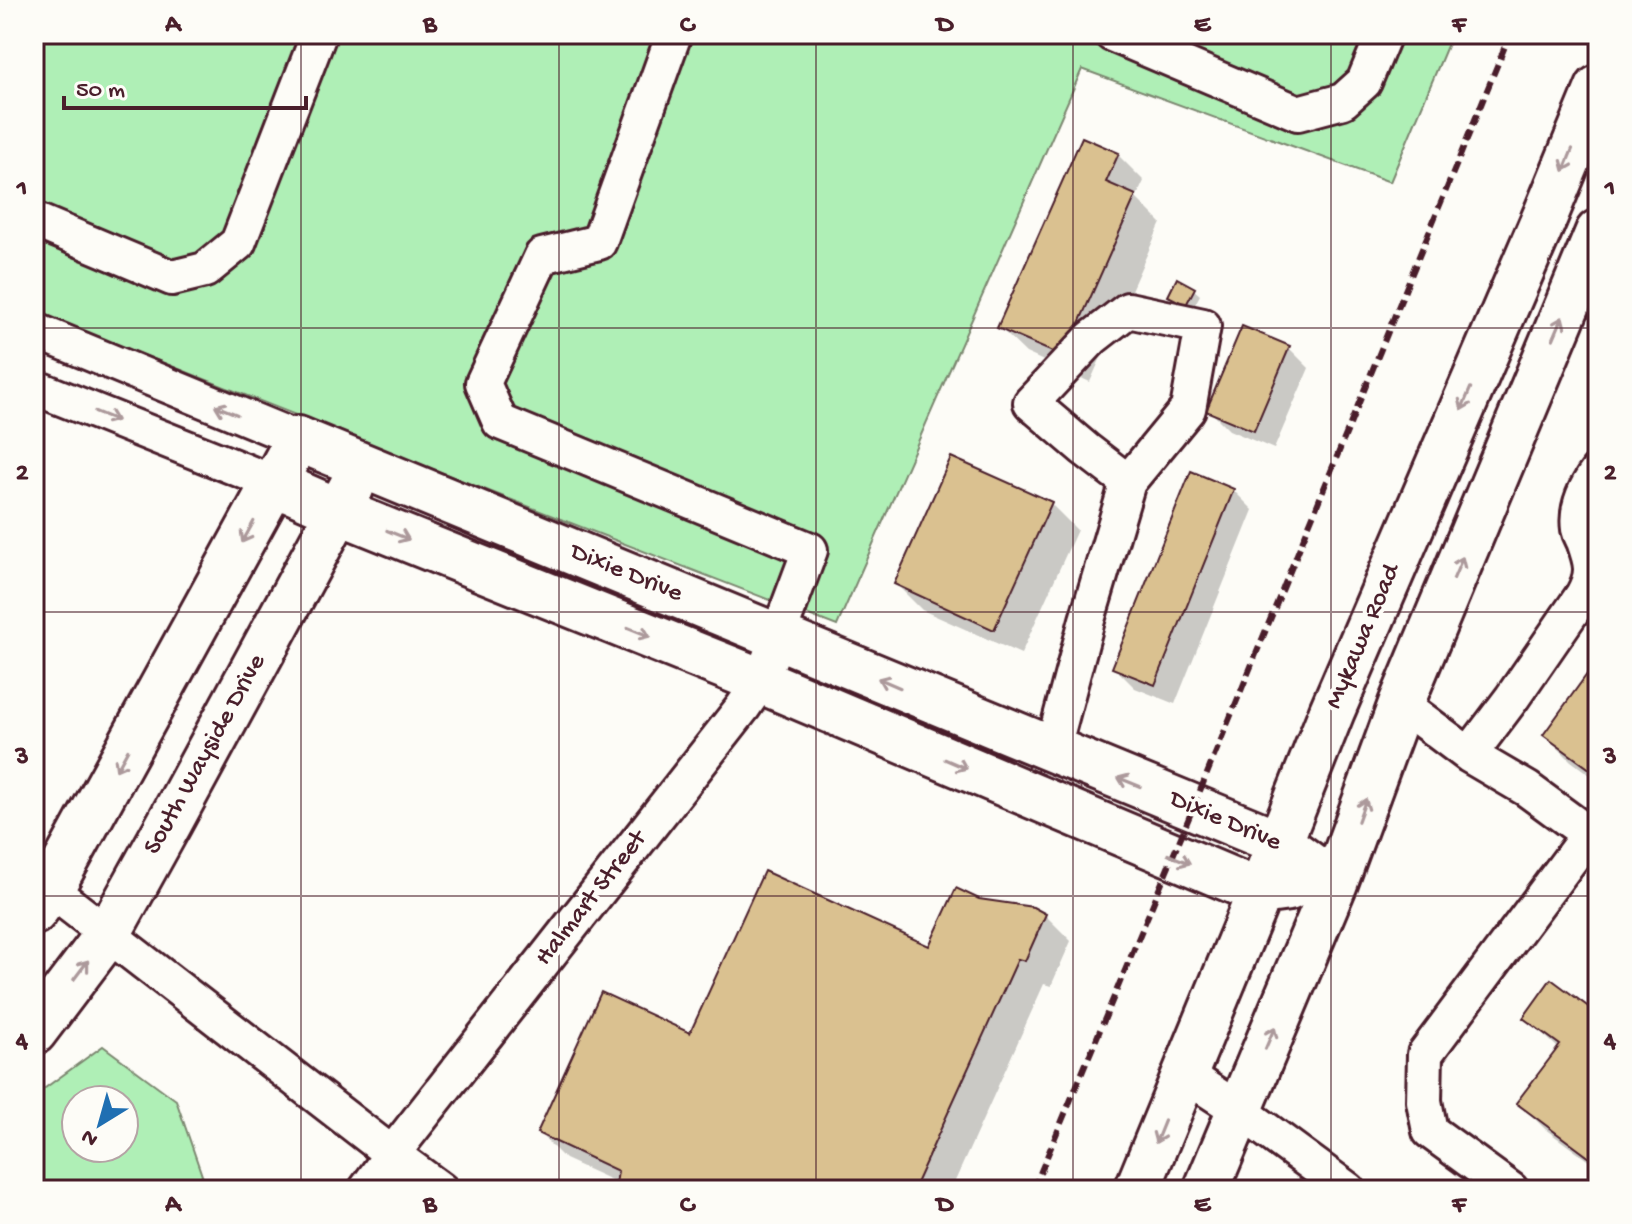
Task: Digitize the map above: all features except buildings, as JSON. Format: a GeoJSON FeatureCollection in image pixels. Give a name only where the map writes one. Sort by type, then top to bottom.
{"type":"FeatureCollection","features":[{"type":"Feature","properties":{"kind":"main road","name":"Mykawa Road"},"geometry":{"type":"LineString","coordinates":[[1137,1190],[1332,711],[1598,88]]}},
{"type":"Feature","properties":{"kind":"main road"},"geometry":{"type":"LineString","coordinates":[[1206,1190],[1335,883],[1401,704],[1598,232]]}},
{"type":"Feature","properties":{"kind":"main road","name":"Dixie Drive"},"geometry":{"type":"LineString","coordinates":[[298,439],[1280,843],[1335,883]]}},
{"type":"Feature","properties":{"kind":"main road"},"geometry":{"type":"LineString","coordinates":[[40,892],[298,439]]}},
{"type":"Feature","properties":{"kind":"main road","name":"South Wayside Drive"},"geometry":{"type":"LineString","coordinates":[[34,1032],[108,934],[362,467]]}},
{"type":"Feature","properties":{"kind":"main road","name":"Dixie Drive"},"geometry":{"type":"LineString","coordinates":[[274,483],[761,681],[1260,892],[1335,883]]}},
{"type":"Feature","properties":{"kind":"street"},"geometry":{"type":"LineString","coordinates":[[34,220],[172,278],[205,270],[238,243],[319,34]]}},
{"type":"Feature","properties":{"kind":"street","name":"Halmart Street"},"geometry":{"type":"LineString","coordinates":[[366,1190],[734,720],[761,681],[810,550],[500,422],[483,383],[542,256],[599,242],[674,34]]}},
{"type":"Feature","properties":{"kind":"street"},"geometry":{"type":"LineString","coordinates":[[1112,34],[1298,113],[1343,101],[1364,82],[1384,34]]}},
{"type":"Feature","properties":{"kind":"street"},"geometry":{"type":"LineString","coordinates":[[1052,751],[1128,482],[1188,409],[1203,326],[1128,310],[1092,338],[1031,403],[1128,482]]}},
{"type":"Feature","properties":{"kind":"street","name":"Dixie Drive"},"geometry":{"type":"LineString","coordinates":[[34,330],[298,439]]}},
{"type":"Feature","properties":{"kind":"street","name":"Dixie Drive"},"geometry":{"type":"LineString","coordinates":[[38,396],[274,483]]}},
{"type":"Feature","properties":{"kind":"street"},"geometry":{"type":"LineString","coordinates":[[1469,755],[1512,698],[1592,580],[1590,559],[1579,530],[1580,505],[1598,471]]}},
{"type":"Feature","properties":{"kind":"street"},"geometry":{"type":"LineString","coordinates":[[1401,704],[1469,755],[1527,789],[1593,837],[1425,1054],[1424,1101],[1430,1131],[1511,1190]]}},
{"type":"Feature","properties":{"kind":"street"},"geometry":{"type":"LineString","coordinates":[[40,892],[108,934],[441,1190]]}},
{"type":"Feature","properties":{"kind":"street"},"geometry":{"type":"LineString","coordinates":[[1184,1074],[1348,1190]]}},
{"type":"Feature","properties":{"kind":"green space"},"geometry":{"type":"Polygon","coordinates":[[[34,34],[1452,34],[1390,182],[1082,69],[837,626],[34,312],[34,34]]]}},
{"type":"Feature","properties":{"kind":"green space"},"geometry":{"type":"Polygon","coordinates":[[[103,1046],[176,1100],[207,1190],[34,1190],[34,1096],[103,1046]]]}},
{"type":"Feature","properties":{"kind":"railway"},"geometry":{"type":"LineString","coordinates":[[1033,1190],[1510,34]]}}]}
